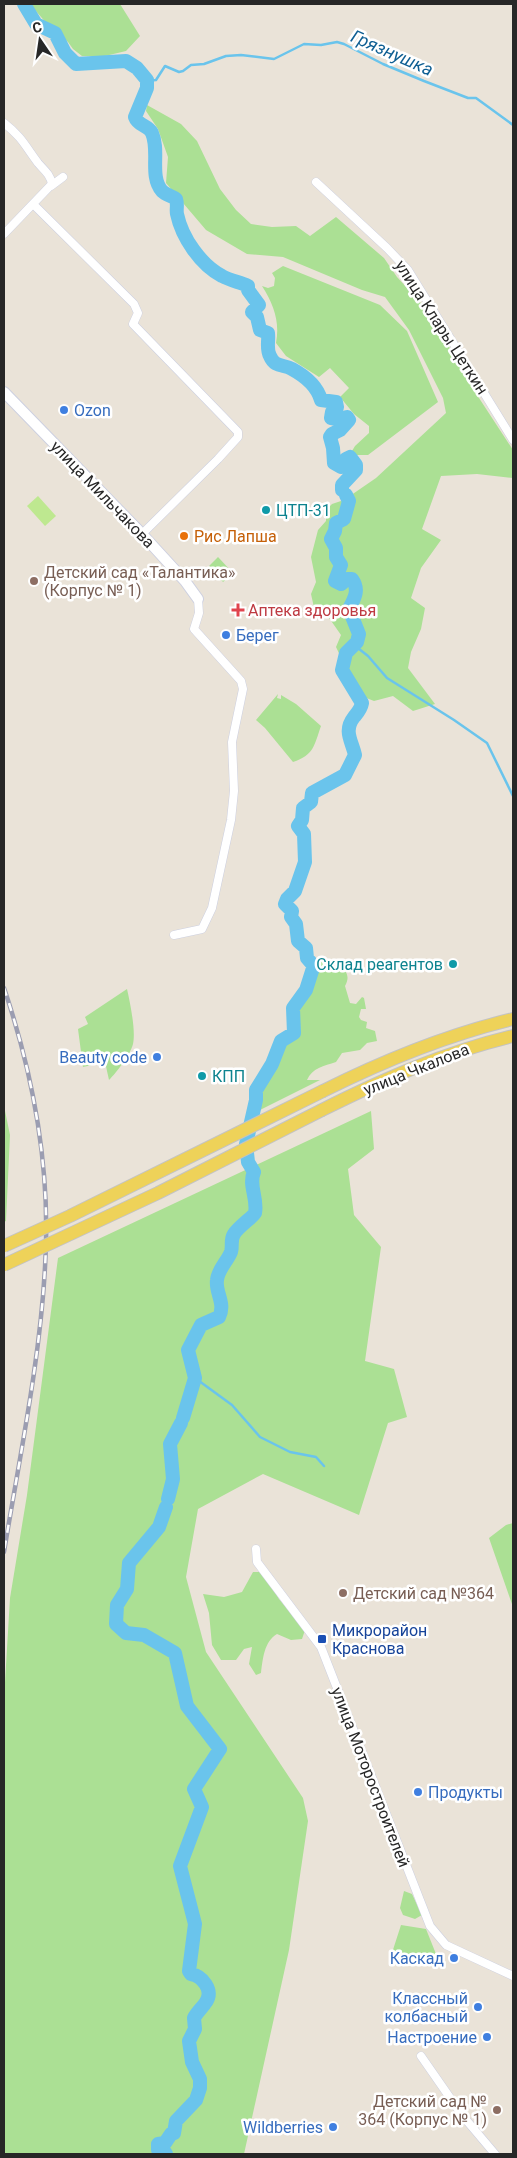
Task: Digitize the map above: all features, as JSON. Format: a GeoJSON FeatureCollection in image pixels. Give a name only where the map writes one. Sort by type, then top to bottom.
{"type":"FeatureCollection","features":[{"type":"Feature","properties":{"kind":"main road","name":"улица Чкалова"},"geometry":{"type":"LineString","coordinates":[[4,1246],[50,1226],[377,1064],[460,1032],[513,1019]]}},
{"type":"Feature","properties":{"kind":"main road","name":"улица Чкалова"},"geometry":{"type":"LineString","coordinates":[[4,1265],[79,1231],[414,1066],[513,1036]]}},
{"type":"Feature","properties":{"kind":"street"},"geometry":{"type":"LineString","coordinates":[[4,123],[21,137],[46,172],[51,181],[51,186]]}},
{"type":"Feature","properties":{"kind":"street"},"geometry":{"type":"LineString","coordinates":[[4,234],[51,186],[63,177]]}},
{"type":"Feature","properties":{"kind":"street","name":"улица Клары Цеткин"},"geometry":{"type":"LineString","coordinates":[[316,182],[408,270],[513,440]]}},
{"type":"Feature","properties":{"kind":"street"},"geometry":{"type":"LineString","coordinates":[[33,204],[134,304],[138,313],[133,324],[238,432],[238,437],[218,459],[142,534]]}},
{"type":"Feature","properties":{"kind":"street","name":"улица Мильчакова"},"geometry":{"type":"LineString","coordinates":[[4,392],[142,534],[185,581],[198,600]]}},
{"type":"Feature","properties":{"kind":"street"},"geometry":{"type":"LineString","coordinates":[[174,935],[202,929],[212,908],[232,814],[234,791],[232,742],[243,690],[241,681],[194,629],[199,613],[198,600]]}},
{"type":"Feature","properties":{"kind":"street","name":"улица Моторостроителей"},"geometry":{"type":"LineString","coordinates":[[256,1549],[257,1562],[321,1647],[430,1926],[446,1944],[513,1976]]}},
{"type":"Feature","properties":{"kind":"street"},"geometry":{"type":"LineString","coordinates":[[421,2056],[462,2115],[495,2154]]}},
{"type":"Feature","properties":{"kind":"green space"},"geometry":{"type":"Polygon","coordinates":[[[30,4],[120,4],[140,36],[126,51],[105,56],[82,56],[47,24],[30,4]]]}},
{"type":"Feature","properties":{"kind":"green space"},"geometry":{"type":"Polygon","coordinates":[[[147,105],[181,124],[197,141],[220,189],[236,210],[251,224],[272,227],[296,226],[310,236],[336,217],[384,258],[397,277],[428,311],[479,398],[513,450],[513,478],[477,474],[441,476],[422,529],[441,540],[421,568],[411,598],[425,608],[421,629],[411,652],[408,668],[435,704],[413,711],[393,696],[374,701],[349,691],[347,670],[336,647],[341,635],[327,615],[315,612],[311,594],[316,582],[311,557],[318,530],[326,521],[326,510],[332,504],[344,500],[376,478],[446,413],[443,398],[409,330],[385,297],[362,290],[283,257],[247,254],[206,230],[166,183],[168,157],[158,129],[146,111],[147,105]]]}},
{"type":"Feature","properties":{"kind":"green space"},"geometry":{"type":"Polygon","coordinates":[[[283,266],[380,305],[407,331],[438,402],[368,455],[357,455],[354,458],[349,456],[355,446],[369,433],[369,426],[354,414],[340,397],[349,388],[330,368],[319,377],[286,356],[276,343],[277,328],[275,314],[262,286],[268,288],[274,286],[275,278],[272,273],[283,266]]]}},
{"type":"Feature","properties":{"kind":"green space"},"geometry":{"type":"Polygon","coordinates":[[[38,496],[56,516],[45,526],[27,506],[38,496]]]}},
{"type":"Feature","properties":{"kind":"green space"},"geometry":{"type":"Polygon","coordinates":[[[218,557],[233,573],[223,582],[209,566],[218,557]]]}},
{"type":"Feature","properties":{"kind":"green space"},"geometry":{"type":"Polygon","coordinates":[[[278,694],[277,698],[281,699],[281,695],[296,704],[321,726],[315,744],[309,753],[293,762],[256,720],[278,694]]]}},
{"type":"Feature","properties":{"kind":"green space"},"geometry":{"type":"Polygon","coordinates":[[[327,960],[346,972],[347,980],[345,986],[350,1003],[356,1004],[362,997],[364,998],[366,1009],[361,1009],[359,1017],[367,1022],[366,1028],[375,1031],[377,1041],[367,1043],[360,1050],[342,1053],[336,1062],[315,1070],[307,1080],[320,1080],[254,1113],[258,1100],[258,1090],[275,1063],[283,1042],[296,1035],[295,1007],[308,991],[312,979],[317,974],[316,968],[320,961],[327,960]]]}},
{"type":"Feature","properties":{"kind":"green space"},"geometry":{"type":"Polygon","coordinates":[[[127,989],[133,1024],[133,1044],[123,1063],[109,1080],[105,1062],[83,1067],[78,1029],[88,1024],[85,1017],[127,989]]]}},
{"type":"Feature","properties":{"kind":"green space"},"geometry":{"type":"Polygon","coordinates":[[[4,1106],[10,1135],[6,1221],[4,1222],[4,1106]]]}},
{"type":"Feature","properties":{"kind":"green space"},"geometry":{"type":"Polygon","coordinates":[[[371,1111],[374,1149],[348,1169],[354,1215],[381,1247],[365,1361],[394,1369],[407,1417],[388,1423],[359,1515],[263,1474],[198,1509],[186,1577],[206,1652],[303,1798],[308,1821],[289,1950],[244,2154],[4,2154],[4,1699],[10,1598],[27,1495],[58,1258],[371,1111]]]}},
{"type":"Feature","properties":{"kind":"green space"},"geometry":{"type":"Polygon","coordinates":[[[513,1523],[513,1607],[489,1538],[506,1525],[513,1523]]]}},
{"type":"Feature","properties":{"kind":"green space"},"geometry":{"type":"Polygon","coordinates":[[[253,1572],[260,1572],[270,1583],[279,1599],[305,1630],[302,1639],[291,1640],[277,1634],[273,1637],[265,1651],[261,1673],[256,1675],[249,1664],[252,1647],[244,1649],[236,1660],[221,1660],[212,1645],[209,1613],[203,1594],[224,1597],[242,1592],[253,1572]]]}},
{"type":"Feature","properties":{"kind":"green space"},"geometry":{"type":"Polygon","coordinates":[[[404,1891],[412,1894],[422,1915],[415,1919],[403,1915],[400,1908],[404,1891]]]}},
{"type":"Feature","properties":{"kind":"green space"},"geometry":{"type":"Polygon","coordinates":[[[401,1925],[426,1929],[436,1954],[390,1959],[401,1925]]]}},
{"type":"Feature","properties":{"kind":"waterway"},"geometry":{"type":"LineString","coordinates":[[24,4],[36,24],[55,33],[65,53],[76,64],[126,61],[137,68],[147,80],[147,88],[135,117],[138,122],[152,133],[158,185],[162,191],[176,199],[177,214],[183,232],[193,250],[214,271],[225,278],[248,286],[248,290],[259,305],[252,312],[257,317],[260,330],[268,333],[268,351],[272,360],[277,364],[289,367],[306,378],[317,390],[321,400],[336,402],[337,407],[332,412],[331,418],[347,417],[349,420],[330,437],[334,463],[341,467],[346,459],[350,457],[356,465],[356,470],[342,485],[342,490]]}},
{"type":"Feature","properties":{"kind":"waterway","name":"Грязнушка"},"geometry":{"type":"LineString","coordinates":[[147,81],[156,80],[165,66],[179,72],[191,65],[204,64],[226,56],[241,55],[274,59],[304,44],[321,45],[337,42],[424,81],[468,98],[476,98],[513,125]]}},
{"type":"Feature","properties":{"kind":"waterway"},"geometry":{"type":"LineString","coordinates":[[183,1418],[195,1378],[188,1350],[201,1325],[219,1317],[221,1303],[217,1289],[218,1276],[231,1252],[234,1234],[255,1213],[256,1207],[252,1182],[254,1172],[248,1162],[246,1144],[256,1100],[256,1090],[272,1064],[281,1041],[294,1033],[293,1008],[306,990],[313,968],[313,965],[307,958],[306,948],[298,941],[296,924],[291,917],[292,911],[285,904],[295,891],[305,862],[304,834],[298,826],[302,820],[303,808],[311,802],[312,793],[345,775],[355,755],[349,736],[349,727],[362,703],[342,670],[346,653],[357,642],[359,634],[349,609],[353,602],[356,587],[352,579],[347,579],[341,584],[335,581],[341,565],[336,557],[336,548],[331,539],[336,523],[344,519],[349,501],[346,495]]}},
{"type":"Feature","properties":{"kind":"waterway"},"geometry":{"type":"LineString","coordinates":[[354,645],[368,656],[387,678],[487,743],[513,796]]}},
{"type":"Feature","properties":{"kind":"waterway"},"geometry":{"type":"LineString","coordinates":[[195,1378],[232,1405],[260,1437],[290,1452],[316,1457],[324,1466]]}},
{"type":"Feature","properties":{"kind":"waterway"},"geometry":{"type":"LineString","coordinates":[[168,1499],[173,1479],[170,1444],[181,1423]]}},
{"type":"Feature","properties":{"kind":"waterway"},"geometry":{"type":"LineString","coordinates":[[166,1507],[159,1527],[129,1563],[127,1589],[117,1605],[116,1624],[126,1633],[144,1635],[175,1653],[187,1706],[220,1749],[194,1789],[202,1807],[180,1866],[195,1924],[189,1971],[206,1984],[209,1993],[206,2002],[194,2018],[195,2029],[189,2041],[192,2062],[200,2079],[200,2088],[196,2100],[176,2121],[174,2133],[171,2134],[165,2143],[158,2144],[158,2150],[164,2151],[166,2154]]}},
{"type":"Feature","properties":{"kind":"railway"},"geometry":{"type":"LineString","coordinates":[[4,988],[15,1022],[32,1091],[43,1161],[46,1232],[39,1338],[4,1552]]}},
{"type":"Feature","properties":{"kind":"place","name":"Ozon"},"geometry":{"type":"Point","coordinates":[64,410]}},
{"type":"Feature","properties":{"kind":"place","name":"ЦТП-31"},"geometry":{"type":"Point","coordinates":[266,510]}},
{"type":"Feature","properties":{"kind":"place","name":"Рис Лапша"},"geometry":{"type":"Point","coordinates":[184,536]}},
{"type":"Feature","properties":{"kind":"place","name":"Детский сад «Талантика» (Корпус № 1)"},"geometry":{"type":"Point","coordinates":[34,581]}},
{"type":"Feature","properties":{"kind":"place","name":"Аптека здоровья"},"geometry":{"type":"Point","coordinates":[238,610]}},
{"type":"Feature","properties":{"kind":"place","name":"Берег"},"geometry":{"type":"Point","coordinates":[226,635]}},
{"type":"Feature","properties":{"kind":"place","name":"Склад реагентов"},"geometry":{"type":"Point","coordinates":[453,964]}},
{"type":"Feature","properties":{"kind":"place","name":"Beauty code"},"geometry":{"type":"Point","coordinates":[157,1057]}},
{"type":"Feature","properties":{"kind":"place","name":"КПП"},"geometry":{"type":"Point","coordinates":[202,1076]}},
{"type":"Feature","properties":{"kind":"place","name":"Детский сад №364"},"geometry":{"type":"Point","coordinates":[343,1593]}},
{"type":"Feature","properties":{"kind":"place","name":"Микрорайон Краснова"},"geometry":{"type":"Point","coordinates":[322,1639]}},
{"type":"Feature","properties":{"kind":"place","name":"Продукты"},"geometry":{"type":"Point","coordinates":[418,1792]}},
{"type":"Feature","properties":{"kind":"place","name":"Каскад"},"geometry":{"type":"Point","coordinates":[454,1958]}},
{"type":"Feature","properties":{"kind":"place","name":"Классный колбасный"},"geometry":{"type":"Point","coordinates":[478,2007]}},
{"type":"Feature","properties":{"kind":"place","name":"Настроение"},"geometry":{"type":"Point","coordinates":[487,2037]}},
{"type":"Feature","properties":{"kind":"place","name":"Детский сад № 364 (Корпус № 1)"},"geometry":{"type":"Point","coordinates":[497,2110]}},
{"type":"Feature","properties":{"kind":"place","name":"Wildberries"},"geometry":{"type":"Point","coordinates":[333,2127]}}]}
